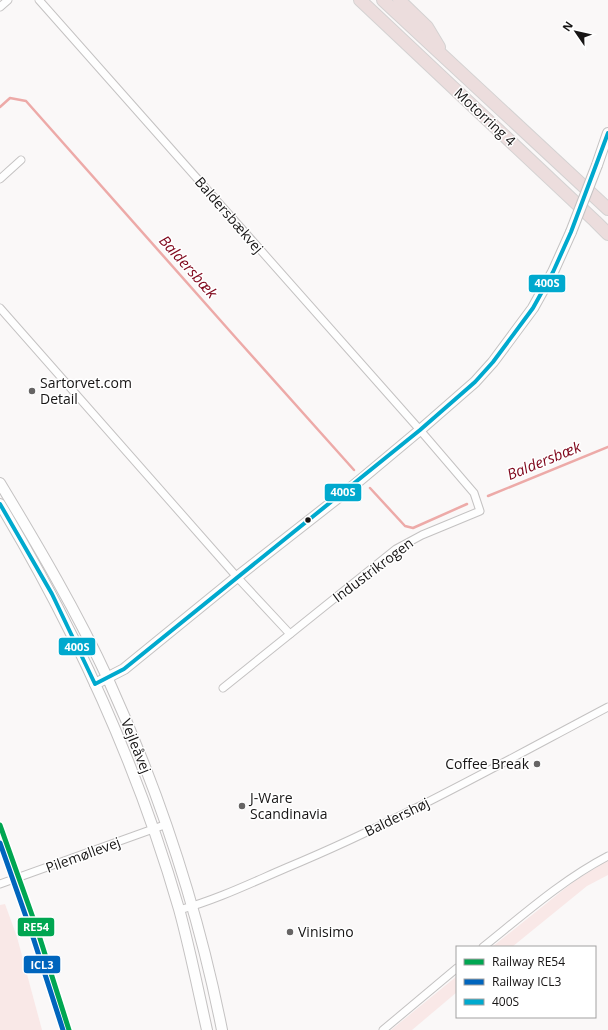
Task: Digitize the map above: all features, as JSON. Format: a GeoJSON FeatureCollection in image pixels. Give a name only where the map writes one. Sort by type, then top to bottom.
{"type":"FeatureCollection","features":[{"type":"Feature","properties":{"kind":"highway","name":"Motorring 4"},"geometry":{"type":"LineString","coordinates":[[360,0],[595,220],[608,234]]}},
{"type":"Feature","properties":{"kind":"highway","name":"Motorring 4"},"geometry":{"type":"LineString","coordinates":[[383,0],[608,209]]}},
{"type":"Feature","properties":{"kind":"highway"},"geometry":{"type":"LineString","coordinates":[[399,0],[427,27],[447,60]]}},
{"type":"Feature","properties":{"kind":"street"},"geometry":{"type":"LineString","coordinates":[[0,7],[8,0]]}},
{"type":"Feature","properties":{"kind":"street","name":"Baldersbækvej"},"geometry":{"type":"LineString","coordinates":[[39,0],[420,430]]}},
{"type":"Feature","properties":{"kind":"street"},"geometry":{"type":"LineString","coordinates":[[96,684],[124,669],[237,577],[353,486],[475,382],[514,336],[533,308],[553,272],[571,232],[608,133]]}},
{"type":"Feature","properties":{"kind":"street"},"geometry":{"type":"LineString","coordinates":[[0,179],[21,160]]}},
{"type":"Feature","properties":{"kind":"street"},"geometry":{"type":"LineString","coordinates":[[0,308],[237,577],[290,634]]}},
{"type":"Feature","properties":{"kind":"street","name":"Industrikrogen"},"geometry":{"type":"LineString","coordinates":[[223,688],[396,550],[422,535],[480,511],[474,493],[420,430]]}},
{"type":"Feature","properties":{"kind":"street","name":"Vejleåvej"},"geometry":{"type":"LineString","coordinates":[[0,483],[60,587],[107,678],[138,749],[167,824],[192,906],[216,1000],[222,1030]]}},
{"type":"Feature","properties":{"kind":"street","name":"Vejleåvej"},"geometry":{"type":"LineString","coordinates":[[0,504],[52,594],[96,684],[126,756],[153,830],[179,910],[207,1030]]}},
{"type":"Feature","properties":{"kind":"street"},"geometry":{"type":"LineString","coordinates":[[124,669],[119,677],[118,685],[136,732],[138,749]]}},
{"type":"Feature","properties":{"kind":"street","name":"Baldershøj"},"geometry":{"type":"LineString","coordinates":[[179,910],[244,886],[332,849],[420,807],[608,707]]}},
{"type":"Feature","properties":{"kind":"street","name":"Pilemøllevej"},"geometry":{"type":"LineString","coordinates":[[0,884],[167,824]]}},
{"type":"Feature","properties":{"kind":"street"},"geometry":{"type":"LineString","coordinates":[[484,946],[564,882],[608,856]]}},
{"type":"Feature","properties":{"kind":"street"},"geometry":{"type":"LineString","coordinates":[[383,1030],[456,969]]}},
{"type":"Feature","properties":{"kind":"shaded area"},"geometry":{"type":"Polygon","coordinates":[[[608,860],[608,875],[587,886],[513,946],[493,946],[573,882],[608,860]]]}},
{"type":"Feature","properties":{"kind":"shaded area"},"geometry":{"type":"Polygon","coordinates":[[[5,904],[17,937],[42,1030],[0,1030],[0,905],[5,904]]]}},
{"type":"Feature","properties":{"kind":"shaded area"},"geometry":{"type":"Polygon","coordinates":[[[456,977],[456,993],[412,1030],[391,1030],[456,977]]]}},
{"type":"Feature","properties":{"kind":"waterway","name":"Baldersbæk"},"geometry":{"type":"LineString","coordinates":[[0,107],[10,98],[26,101],[354,470]]}},
{"type":"Feature","properties":{"kind":"waterway","name":"Baldersbæk"},"geometry":{"type":"LineString","coordinates":[[488,496],[608,447]]}},
{"type":"Feature","properties":{"kind":"waterway","name":"Baldersbæk"},"geometry":{"type":"LineString","coordinates":[[370,488],[405,526],[413,528],[467,504]]}},
{"type":"Feature","properties":{"kind":"rail line","name":"RE54"},"geometry":{"type":"LineString","coordinates":[[0,825],[37,929],[69,1030]]}},
{"type":"Feature","properties":{"kind":"rail line","name":"ICL3"},"geometry":{"type":"LineString","coordinates":[[0,843],[31,931],[63,1030]]}},
{"type":"Feature","properties":{"kind":"transit line","name":"400S"},"geometry":{"type":"LineString","coordinates":[[0,504],[52,594],[95,684],[124,669],[420,430],[475,382],[493,362],[533,308],[553,272],[571,232],[608,133]]}},
{"type":"Feature","properties":{"kind":"place","name":"Sartorvet.com Detail"},"geometry":{"type":"Point","coordinates":[32,391]}},
{"type":"Feature","properties":{"kind":"place","name":"Coffee Break"},"geometry":{"type":"Point","coordinates":[537,764]}},
{"type":"Feature","properties":{"kind":"place","name":"J-Ware Scandinavia"},"geometry":{"type":"Point","coordinates":[242,806]}},
{"type":"Feature","properties":{"kind":"place","name":"Vinisimo"},"geometry":{"type":"Point","coordinates":[290,932]}}]}
